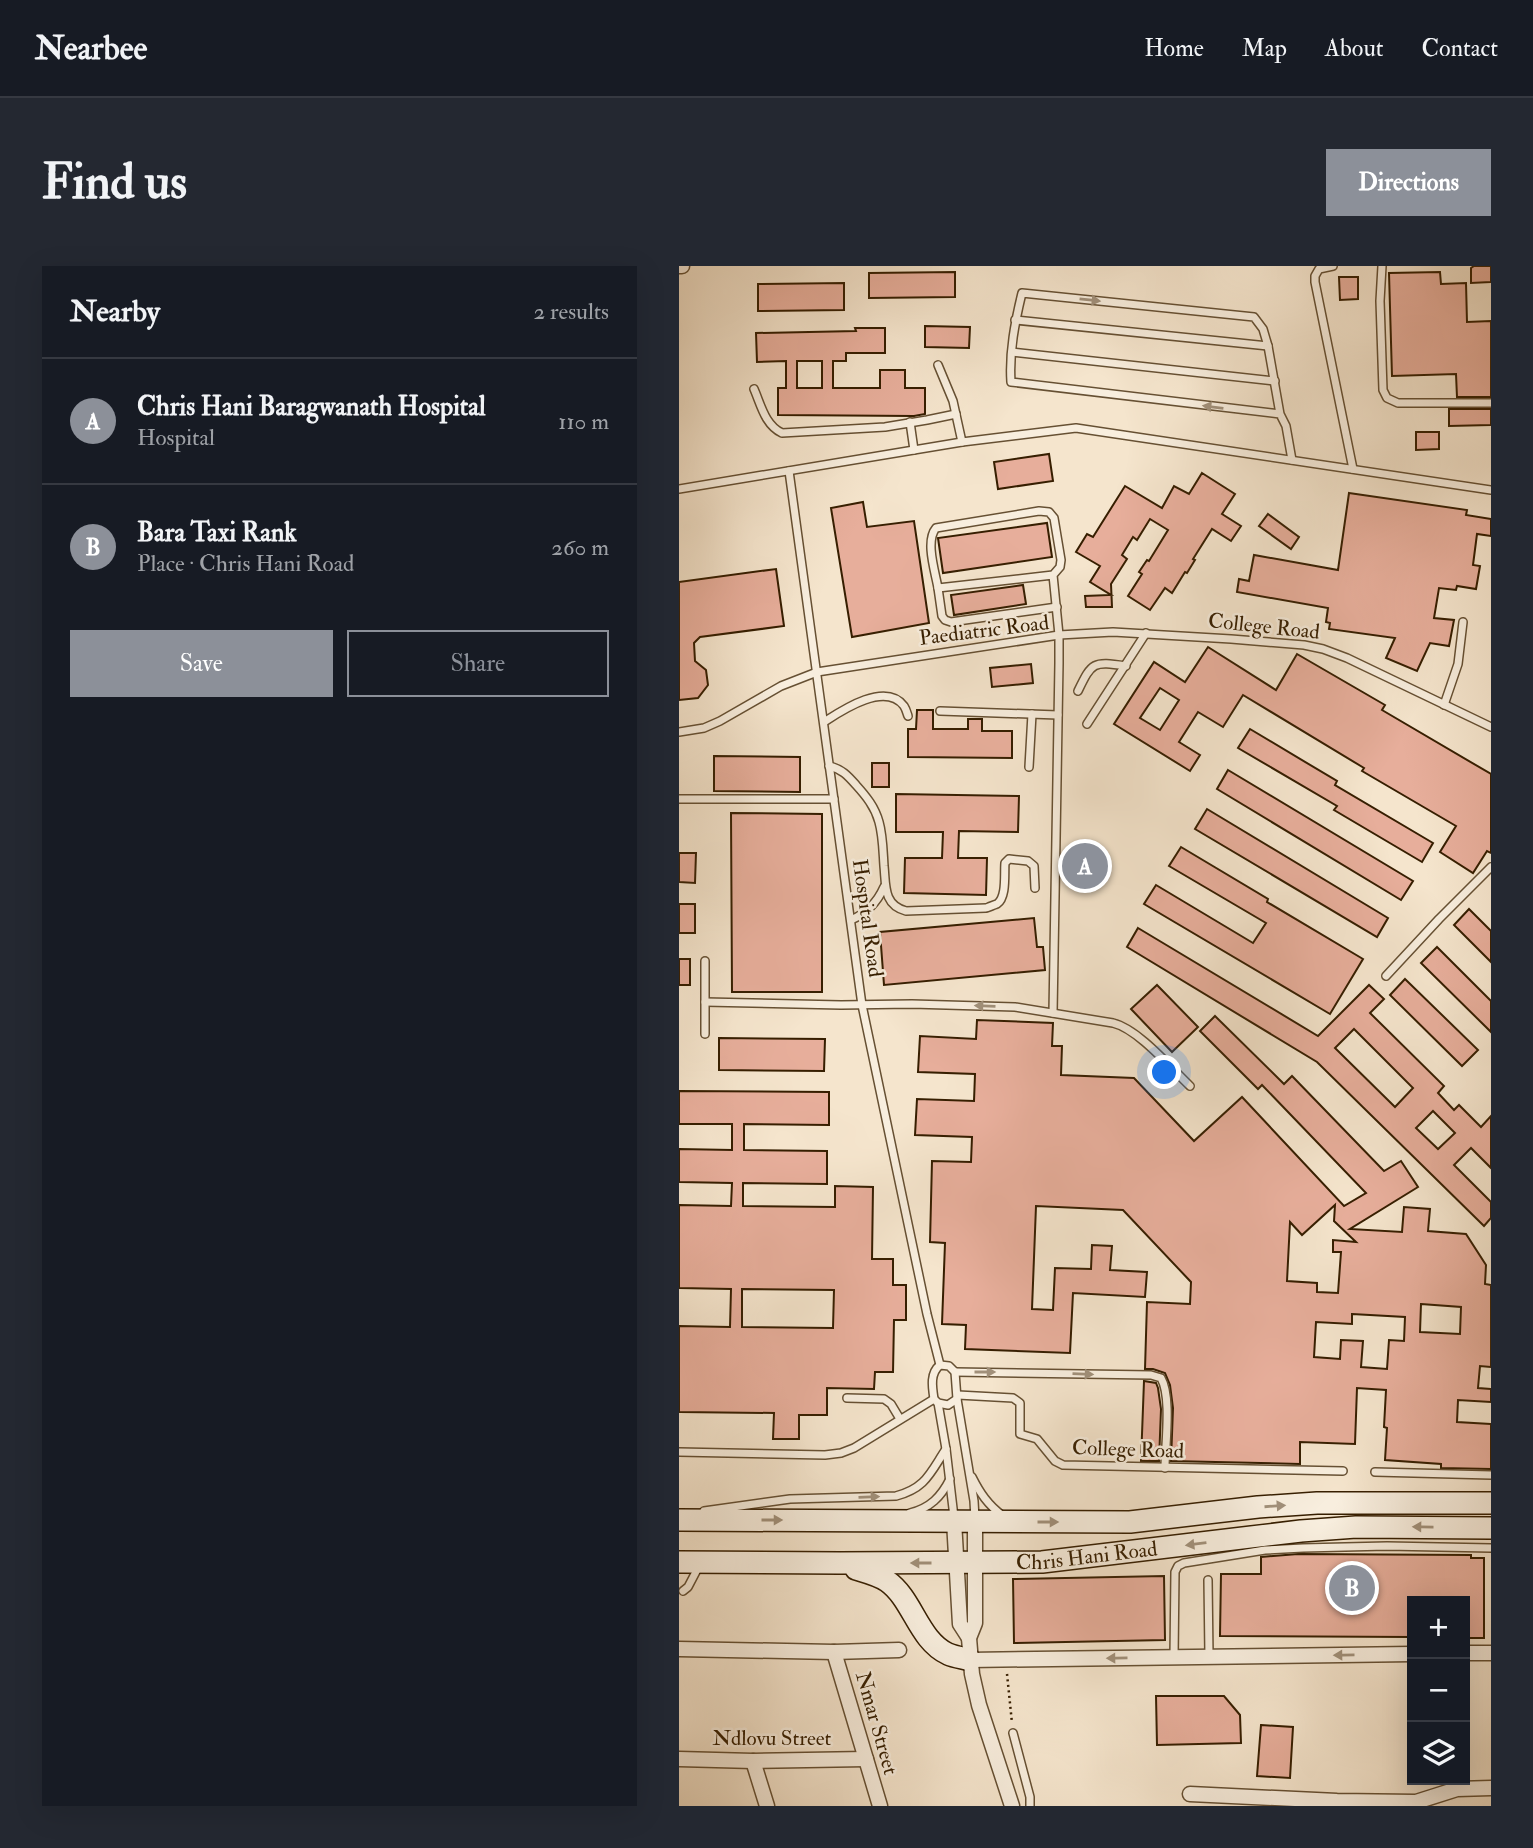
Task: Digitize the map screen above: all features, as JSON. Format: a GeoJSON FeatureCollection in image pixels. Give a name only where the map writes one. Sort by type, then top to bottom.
{"type":"FeatureCollection","features":[{"type":"Feature","properties":{"kind":"main road","name":"Chris Hani Road"},"geometry":{"type":"LineString","coordinates":[[679,1517],[1130,1522],[1317,1503],[1491,1503]]}},
{"type":"Feature","properties":{"kind":"main road","name":"Chris Hani Road"},"geometry":{"type":"LineString","coordinates":[[679,1562],[1042,1562],[1301,1531],[1356,1527],[1491,1528]]}},
{"type":"Feature","properties":{"kind":"main road"},"geometry":{"type":"LineString","coordinates":[[840,1563],[887,1581],[899,1593],[936,1644],[948,1654],[970,1660]]}},
{"type":"Feature","properties":{"kind":"street"},"geometry":{"type":"LineString","coordinates":[[965,1521],[966,1562]]}},
{"type":"Feature","properties":{"kind":"street"},"geometry":{"type":"LineString","coordinates":[[965,1521],[966,1562],[975,1623],[969,1638],[970,1660],[979,1705],[1012,1806]]}},
{"type":"Feature","properties":{"kind":"street","name":"Nmar Street"},"geometry":{"type":"LineString","coordinates":[[679,1649],[899,1650]]}},
{"type":"Feature","properties":{"kind":"street","name":"Nmar Street"},"geometry":{"type":"LineString","coordinates":[[834,1651],[880,1806]]}},
{"type":"Feature","properties":{"kind":"street"},"geometry":{"type":"LineString","coordinates":[[1470,1653],[1491,1653]]}},
{"type":"Feature","properties":{"kind":"street"},"geometry":{"type":"LineString","coordinates":[[970,1660],[1407,1654]]}},
{"type":"Feature","properties":{"kind":"street","name":"Ndlovu Street"},"geometry":{"type":"LineString","coordinates":[[679,1759],[866,1759]]}},
{"type":"Feature","properties":{"kind":"street"},"geometry":{"type":"LineString","coordinates":[[753,1761],[767,1806]]}},
{"type":"Feature","properties":{"kind":"street"},"geometry":{"type":"LineString","coordinates":[[1190,1794],[1416,1804],[1455,1785]]}},
{"type":"Feature","properties":{"kind":"street"},"geometry":{"type":"LineString","coordinates":[[1466,1785],[1491,1788]]}},
{"type":"Feature","properties":{"kind":"lane"},"geometry":{"type":"LineString","coordinates":[[1333,266],[1319,270],[1315,282],[1353,469]]}},
{"type":"Feature","properties":{"kind":"lane"},"geometry":{"type":"LineString","coordinates":[[1382,266],[1380,345],[1383,390],[1387,397],[1398,403],[1491,403]]}},
{"type":"Feature","properties":{"kind":"lane"},"geometry":{"type":"LineString","coordinates":[[1280,414],[1011,382],[1015,320],[1022,293],[1254,317],[1263,329],[1268,346],[1280,414],[1286,426],[1292,460]]}},
{"type":"Feature","properties":{"kind":"lane"},"geometry":{"type":"LineString","coordinates":[[1015,320],[1268,346]]}},
{"type":"Feature","properties":{"kind":"lane"},"geometry":{"type":"LineString","coordinates":[[1012,352],[1275,381]]}},
{"type":"Feature","properties":{"kind":"lane"},"geometry":{"type":"LineString","coordinates":[[938,365],[953,401],[962,442]]}},
{"type":"Feature","properties":{"kind":"lane"},"geometry":{"type":"LineString","coordinates":[[754,388],[769,423],[782,433],[885,427],[956,414]]}},
{"type":"Feature","properties":{"kind":"lane"},"geometry":{"type":"LineString","coordinates":[[910,422],[914,450]]}},
{"type":"Feature","properties":{"kind":"lane"},"geometry":{"type":"LineString","coordinates":[[679,489],[962,442],[1076,428],[1491,490]]}},
{"type":"Feature","properties":{"kind":"lane","name":"Hospital Road"},"geometry":{"type":"LineString","coordinates":[[789,471],[862,1005],[940,1365]]}},
{"type":"Feature","properties":{"kind":"lane"},"geometry":{"type":"LineString","coordinates":[[1057,607],[958,623],[945,621],[930,543],[931,534],[936,528],[1039,511],[1049,512],[1054,518],[1061,560],[1053,575],[1057,607],[1059,635]]}},
{"type":"Feature","properties":{"kind":"lane"},"geometry":{"type":"LineString","coordinates":[[938,588],[1053,575]]}},
{"type":"Feature","properties":{"kind":"lane"},"geometry":{"type":"LineString","coordinates":[[1444,705],[1458,664],[1462,622]]}},
{"type":"Feature","properties":{"kind":"lane","name":"College Road"},"geometry":{"type":"LineString","coordinates":[[1059,635],[1094,632],[1146,633],[1304,645],[1323,649],[1346,657],[1491,727]]}},
{"type":"Feature","properties":{"kind":"lane"},"geometry":{"type":"LineString","coordinates":[[1087,724],[1146,633]]}},
{"type":"Feature","properties":{"kind":"lane","name":"Paediatric Road"},"geometry":{"type":"LineString","coordinates":[[679,732],[712,725],[781,686],[817,671],[1059,635],[1053,1013]]}},
{"type":"Feature","properties":{"kind":"lane"},"geometry":{"type":"LineString","coordinates":[[1077,691],[1088,670],[1095,664],[1126,666]]}},
{"type":"Feature","properties":{"kind":"lane"},"geometry":{"type":"LineString","coordinates":[[824,722],[859,701],[873,698],[889,697],[897,700],[904,706],[908,716]]}},
{"type":"Feature","properties":{"kind":"lane"},"geometry":{"type":"LineString","coordinates":[[940,711],[1058,715]]}},
{"type":"Feature","properties":{"kind":"lane"},"geometry":{"type":"LineString","coordinates":[[1029,767],[1032,714]]}},
{"type":"Feature","properties":{"kind":"lane"},"geometry":{"type":"LineString","coordinates":[[829,766],[843,772],[873,807],[880,824],[884,886],[872,907],[851,920]]}},
{"type":"Feature","properties":{"kind":"lane"},"geometry":{"type":"LineString","coordinates":[[679,799],[834,799]]}},
{"type":"Feature","properties":{"kind":"lane"},"geometry":{"type":"LineString","coordinates":[[884,886],[888,898],[895,906],[906,911],[986,908],[997,904],[1001,899],[1005,863],[1009,859],[1028,861],[1034,866],[1035,888]]}},
{"type":"Feature","properties":{"kind":"lane"},"geometry":{"type":"LineString","coordinates":[[1386,975],[1491,867]]}},
{"type":"Feature","properties":{"kind":"lane"},"geometry":{"type":"LineString","coordinates":[[705,961],[705,1034]]}},
{"type":"Feature","properties":{"kind":"lane"},"geometry":{"type":"LineString","coordinates":[[705,1002],[987,1006],[1053,1013],[1121,1025],[1139,1037],[1190,1086]]}},
{"type":"Feature","properties":{"kind":"lane"},"geometry":{"type":"LineString","coordinates":[[940,1365],[949,1366],[955,1372],[974,1501],[965,1521],[950,1479],[932,1378],[940,1365]]}},
{"type":"Feature","properties":{"kind":"lane"},"geometry":{"type":"LineString","coordinates":[[955,1372],[1142,1375],[1161,1378],[1167,1416],[1165,1468]]}},
{"type":"Feature","properties":{"kind":"lane"},"geometry":{"type":"LineString","coordinates":[[679,1452],[833,1454],[854,1448],[900,1419],[936,1401],[949,1405],[958,1397]]}},
{"type":"Feature","properties":{"kind":"lane","name":"College Road"},"geometry":{"type":"LineString","coordinates":[[958,1397],[1018,1400],[1020,1434],[1037,1439],[1059,1464],[1343,1471]]}},
{"type":"Feature","properties":{"kind":"lane"},"geometry":{"type":"LineString","coordinates":[[846,1398],[884,1399],[891,1404],[900,1419]]}},
{"type":"Feature","properties":{"kind":"lane"},"geometry":{"type":"LineString","coordinates":[[679,1517],[790,1499],[896,1496],[921,1485],[946,1449]]}},
{"type":"Feature","properties":{"kind":"lane"},"geometry":{"type":"LineString","coordinates":[[968,1470],[979,1492],[989,1504],[1014,1522]]}},
{"type":"Feature","properties":{"kind":"lane"},"geometry":{"type":"LineString","coordinates":[[1375,1472],[1491,1475]]}},
{"type":"Feature","properties":{"kind":"lane"},"geometry":{"type":"LineString","coordinates":[[876,1521],[924,1509],[940,1497],[950,1479]]}},
{"type":"Feature","properties":{"kind":"lane"},"geometry":{"type":"LineString","coordinates":[[1174,1657],[1175,1572],[1178,1566],[1184,1563],[1265,1550],[1303,1548],[1491,1548]]}},
{"type":"Feature","properties":{"kind":"lane"},"geometry":{"type":"LineString","coordinates":[[683,1591],[688,1587],[701,1562]]}},
{"type":"Feature","properties":{"kind":"lane"},"geometry":{"type":"LineString","coordinates":[[1208,1580],[1209,1657]]}},
{"type":"Feature","properties":{"kind":"lane"},"geometry":{"type":"LineString","coordinates":[[1013,1733],[1030,1806]]}},
{"type":"Feature","properties":{"kind":"building"},"geometry":{"type":"Polygon","coordinates":[[[1491,266],[1491,282],[1471,283],[1471,268],[1491,266]]]}},
{"type":"Feature","properties":{"kind":"building"},"geometry":{"type":"Polygon","coordinates":[[[955,272],[955,297],[869,298],[869,273],[955,272]]]}},
{"type":"Feature","properties":{"kind":"building"},"geometry":{"type":"Polygon","coordinates":[[[1440,272],[1441,284],[1466,283],[1467,322],[1491,321],[1491,397],[1457,397],[1456,374],[1392,376],[1389,273],[1440,272]]]}},
{"type":"Feature","properties":{"kind":"building"},"geometry":{"type":"Polygon","coordinates":[[[1339,277],[1358,277],[1358,299],[1340,300],[1339,277]]]}},
{"type":"Feature","properties":{"kind":"building"},"geometry":{"type":"Polygon","coordinates":[[[844,283],[844,310],[758,311],[758,284],[844,283]]]}},
{"type":"Feature","properties":{"kind":"building"},"geometry":{"type":"Polygon","coordinates":[[[925,326],[970,327],[969,348],[925,347],[925,326]]]}},
{"type":"Feature","properties":{"kind":"building"},"geometry":{"type":"Polygon","coordinates":[[[855,328],[885,328],[885,353],[846,353],[846,361],[833,361],[833,388],[880,388],[880,370],[905,370],[905,388],[925,388],[925,414],[778,415],[778,388],[786,388],[786,361],[757,362],[756,333],[856,331],[855,328]],[[797,361],[797,388],[822,388],[822,361],[797,361]]]}},
{"type":"Feature","properties":{"kind":"building"},"geometry":{"type":"Polygon","coordinates":[[[1449,409],[1491,409],[1491,425],[1449,426],[1449,409]]]}},
{"type":"Feature","properties":{"kind":"building"},"geometry":{"type":"Polygon","coordinates":[[[1416,432],[1439,432],[1439,449],[1416,450],[1416,432]]]}},
{"type":"Feature","properties":{"kind":"building"},"geometry":{"type":"Polygon","coordinates":[[[1049,454],[1053,481],[998,489],[994,462],[1049,454]]]}},
{"type":"Feature","properties":{"kind":"building"},"geometry":{"type":"Polygon","coordinates":[[[1202,473],[1235,494],[1222,514],[1241,526],[1231,541],[1212,529],[1187,573],[1185,572],[1172,593],[1165,588],[1150,610],[1128,596],[1142,574],[1139,572],[1168,530],[1150,519],[1137,540],[1133,537],[1122,555],[1127,559],[1111,584],[1112,607],[1086,607],[1085,596],[1111,595],[1090,582],[1100,566],[1076,552],[1087,534],[1093,537],[1125,486],[1162,508],[1174,486],[1189,494],[1202,473]]]}},
{"type":"Feature","properties":{"kind":"building"},"geometry":{"type":"Polygon","coordinates":[[[1349,493],[1467,510],[1466,515],[1491,519],[1491,536],[1477,534],[1473,565],[1480,566],[1476,589],[1457,586],[1456,590],[1439,588],[1434,618],[1454,620],[1449,646],[1430,643],[1417,671],[1386,658],[1395,638],[1329,629],[1330,623],[1326,622],[1328,608],[1237,592],[1239,579],[1249,581],[1254,555],[1338,570],[1349,493]]]}},
{"type":"Feature","properties":{"kind":"building"},"geometry":{"type":"Polygon","coordinates":[[[863,502],[867,527],[914,521],[929,623],[852,637],[831,508],[863,502]]]}},
{"type":"Feature","properties":{"kind":"building"},"geometry":{"type":"Polygon","coordinates":[[[1268,514],[1299,537],[1291,549],[1259,526],[1268,514]]]}},
{"type":"Feature","properties":{"kind":"building"},"geometry":{"type":"Polygon","coordinates":[[[1047,523],[1052,557],[943,573],[938,538],[1047,523]]]}},
{"type":"Feature","properties":{"kind":"building"},"geometry":{"type":"Polygon","coordinates":[[[776,569],[784,626],[700,637],[694,643],[695,661],[706,670],[708,685],[698,698],[679,700],[679,582],[776,569]]]}},
{"type":"Feature","properties":{"kind":"building"},"geometry":{"type":"Polygon","coordinates":[[[1023,585],[1026,604],[954,615],[951,595],[1023,585]]]}},
{"type":"Feature","properties":{"kind":"building"},"geometry":{"type":"Polygon","coordinates":[[[1208,647],[1276,690],[1297,654],[1385,705],[1382,710],[1491,774],[1491,853],[1487,851],[1473,873],[1440,852],[1456,826],[1362,771],[1364,768],[1243,695],[1223,727],[1198,712],[1179,742],[1200,755],[1190,771],[1114,724],[1154,662],[1185,682],[1208,647]],[[1160,688],[1140,718],[1160,730],[1179,700],[1160,688]]]}},
{"type":"Feature","properties":{"kind":"building"},"geometry":{"type":"Polygon","coordinates":[[[1031,664],[1033,683],[992,687],[990,668],[1031,664]]]}},
{"type":"Feature","properties":{"kind":"building"},"geometry":{"type":"Polygon","coordinates":[[[917,710],[933,710],[933,729],[968,729],[968,719],[982,719],[982,731],[1012,731],[1012,758],[908,757],[908,729],[916,729],[917,710]]]}},
{"type":"Feature","properties":{"kind":"building"},"geometry":{"type":"Polygon","coordinates":[[[1250,729],[1337,781],[1335,785],[1433,843],[1422,862],[1334,810],[1337,806],[1238,748],[1250,729]]]}},
{"type":"Feature","properties":{"kind":"building"},"geometry":{"type":"Polygon","coordinates":[[[714,756],[800,757],[800,792],[714,791],[714,756]]]}},
{"type":"Feature","properties":{"kind":"building"},"geometry":{"type":"Polygon","coordinates":[[[872,763],[889,763],[889,787],[872,787],[872,763]]]}},
{"type":"Feature","properties":{"kind":"building"},"geometry":{"type":"Polygon","coordinates":[[[1228,770],[1413,881],[1401,900],[1217,789],[1228,770]]]}},
{"type":"Feature","properties":{"kind":"building"},"geometry":{"type":"Polygon","coordinates":[[[896,794],[1019,796],[1018,832],[959,831],[958,858],[987,858],[986,895],[904,893],[905,858],[942,858],[943,832],[896,832],[896,794]]]}},
{"type":"Feature","properties":{"kind":"building"},"geometry":{"type":"Polygon","coordinates":[[[1207,809],[1388,918],[1377,937],[1195,829],[1207,809]]]}},
{"type":"Feature","properties":{"kind":"building"},"geometry":{"type":"Polygon","coordinates":[[[731,813],[822,814],[822,992],[732,992],[731,813]]]}},
{"type":"Feature","properties":{"kind":"building"},"geometry":{"type":"Polygon","coordinates":[[[1181,847],[1363,959],[1330,1014],[1144,904],[1156,885],[1253,943],[1266,923],[1169,866],[1181,847]]]}},
{"type":"Feature","properties":{"kind":"building"},"geometry":{"type":"Polygon","coordinates":[[[679,853],[696,853],[695,883],[679,882],[679,853]]]}},
{"type":"Feature","properties":{"kind":"building"},"geometry":{"type":"Polygon","coordinates":[[[679,904],[695,904],[695,933],[679,933],[679,904]]]}},
{"type":"Feature","properties":{"kind":"building"},"geometry":{"type":"Polygon","coordinates":[[[1469,909],[1491,931],[1491,962],[1454,925],[1469,909]]]}},
{"type":"Feature","properties":{"kind":"building"},"geometry":{"type":"Polygon","coordinates":[[[1034,918],[1037,947],[1043,947],[1045,970],[884,985],[880,932],[1034,918]]]}},
{"type":"Feature","properties":{"kind":"building"},"geometry":{"type":"Polygon","coordinates":[[[1138,928],[1318,1036],[1369,985],[1384,999],[1370,1013],[1444,1086],[1438,1093],[1454,1110],[1459,1105],[1481,1127],[1491,1116],[1491,1168],[1471,1148],[1454,1165],[1491,1202],[1491,1218],[1484,1226],[1317,1062],[1127,947],[1138,928]],[[1354,1029],[1335,1048],[1395,1107],[1413,1088],[1354,1029]],[[1433,1111],[1416,1128],[1438,1149],[1455,1133],[1433,1111]]]}},
{"type":"Feature","properties":{"kind":"building"},"geometry":{"type":"Polygon","coordinates":[[[1437,947],[1491,1001],[1491,1032],[1421,963],[1437,947]]]}},
{"type":"Feature","properties":{"kind":"building"},"geometry":{"type":"Polygon","coordinates":[[[679,959],[690,959],[690,985],[679,985],[679,959]]]}},
{"type":"Feature","properties":{"kind":"building"},"geometry":{"type":"Polygon","coordinates":[[[1405,979],[1478,1050],[1462,1066],[1390,995],[1405,979]]]}},
{"type":"Feature","properties":{"kind":"building"},"geometry":{"type":"Polygon","coordinates":[[[1157,985],[1198,1027],[1172,1052],[1131,1009],[1157,985]]]}},
{"type":"Feature","properties":{"kind":"building"},"geometry":{"type":"Polygon","coordinates":[[[1215,1016],[1284,1084],[1292,1076],[1384,1171],[1401,1161],[1418,1187],[1350,1229],[1402,1232],[1404,1207],[1430,1209],[1428,1231],[1466,1234],[1486,1265],[1485,1284],[1491,1285],[1491,1367],[1480,1366],[1478,1388],[1491,1389],[1491,1402],[1458,1400],[1457,1422],[1491,1424],[1491,1469],[1441,1468],[1441,1464],[1385,1460],[1386,1390],[1357,1388],[1355,1444],[1300,1442],[1300,1464],[1171,1461],[1173,1408],[1170,1385],[1165,1373],[1145,1369],[1147,1302],[1190,1304],[1191,1282],[1123,1210],[1036,1206],[1032,1309],[1053,1310],[1055,1268],[1091,1269],[1092,1245],[1112,1246],[1110,1270],[1147,1272],[1145,1297],[1073,1293],[1070,1353],[965,1349],[966,1325],[942,1324],[945,1243],[930,1242],[932,1161],[971,1162],[972,1137],[915,1135],[917,1099],[974,1101],[975,1074],[918,1072],[920,1036],[976,1039],[977,1020],[1053,1023],[1052,1046],[1062,1046],[1061,1075],[1134,1078],[1194,1141],[1242,1097],[1344,1206],[1366,1193],[1262,1085],[1258,1089],[1200,1031],[1215,1016]],[[1335,1205],[1302,1235],[1290,1222],[1287,1281],[1317,1283],[1317,1292],[1338,1293],[1341,1252],[1333,1252],[1333,1240],[1356,1242],[1334,1221],[1335,1205]],[[1421,1304],[1420,1332],[1460,1334],[1461,1307],[1421,1304]],[[1352,1314],[1352,1324],[1316,1322],[1314,1357],[1340,1359],[1341,1340],[1363,1341],[1361,1367],[1387,1369],[1389,1340],[1404,1341],[1405,1317],[1352,1314]]]}},
{"type":"Feature","properties":{"kind":"building"},"geometry":{"type":"Polygon","coordinates":[[[719,1038],[825,1039],[824,1071],[719,1070],[719,1038]]]}},
{"type":"Feature","properties":{"kind":"building"},"geometry":{"type":"Polygon","coordinates":[[[679,1091],[829,1092],[829,1125],[744,1124],[744,1150],[827,1151],[827,1184],[743,1183],[743,1206],[835,1207],[835,1186],[873,1187],[872,1259],[893,1259],[893,1285],[906,1285],[906,1320],[894,1320],[893,1372],[875,1372],[874,1389],[827,1388],[827,1415],[799,1415],[799,1439],[773,1439],[774,1413],[679,1412],[679,1326],[730,1327],[731,1289],[679,1288],[679,1205],[731,1206],[732,1183],[679,1182],[679,1149],[732,1150],[732,1124],[679,1124],[679,1091]],[[742,1289],[742,1327],[833,1328],[834,1290],[742,1289]]]}},
{"type":"Feature","properties":{"kind":"building"},"geometry":{"type":"Polygon","coordinates":[[[1144,1381],[1156,1383],[1158,1388],[1161,1409],[1159,1461],[1141,1461],[1144,1381]]]}},
{"type":"Feature","properties":{"kind":"building"},"geometry":{"type":"Polygon","coordinates":[[[1298,1554],[1471,1555],[1471,1558],[1484,1558],[1484,1638],[1470,1638],[1470,1596],[1407,1596],[1407,1637],[1220,1636],[1221,1574],[1261,1574],[1261,1557],[1298,1554]]]}},
{"type":"Feature","properties":{"kind":"building"},"geometry":{"type":"Polygon","coordinates":[[[1164,1576],[1165,1640],[1014,1643],[1013,1579],[1164,1576]]]}},
{"type":"Feature","properties":{"kind":"building"},"geometry":{"type":"Polygon","coordinates":[[[1156,1696],[1224,1696],[1240,1715],[1241,1743],[1157,1745],[1156,1696]]]}},
{"type":"Feature","properties":{"kind":"building"},"geometry":{"type":"Polygon","coordinates":[[[1261,1725],[1293,1727],[1290,1778],[1257,1776],[1261,1725]]]}},
{"type":"Feature","properties":{"kind":"place","name":"Chris Hani Baragwanath Hospital"},"geometry":{"type":"Point","coordinates":[1085,866]}},
{"type":"Feature","properties":{"kind":"place","name":"Bara Taxi Rank"},"geometry":{"type":"Point","coordinates":[1352,1588]}}]}
